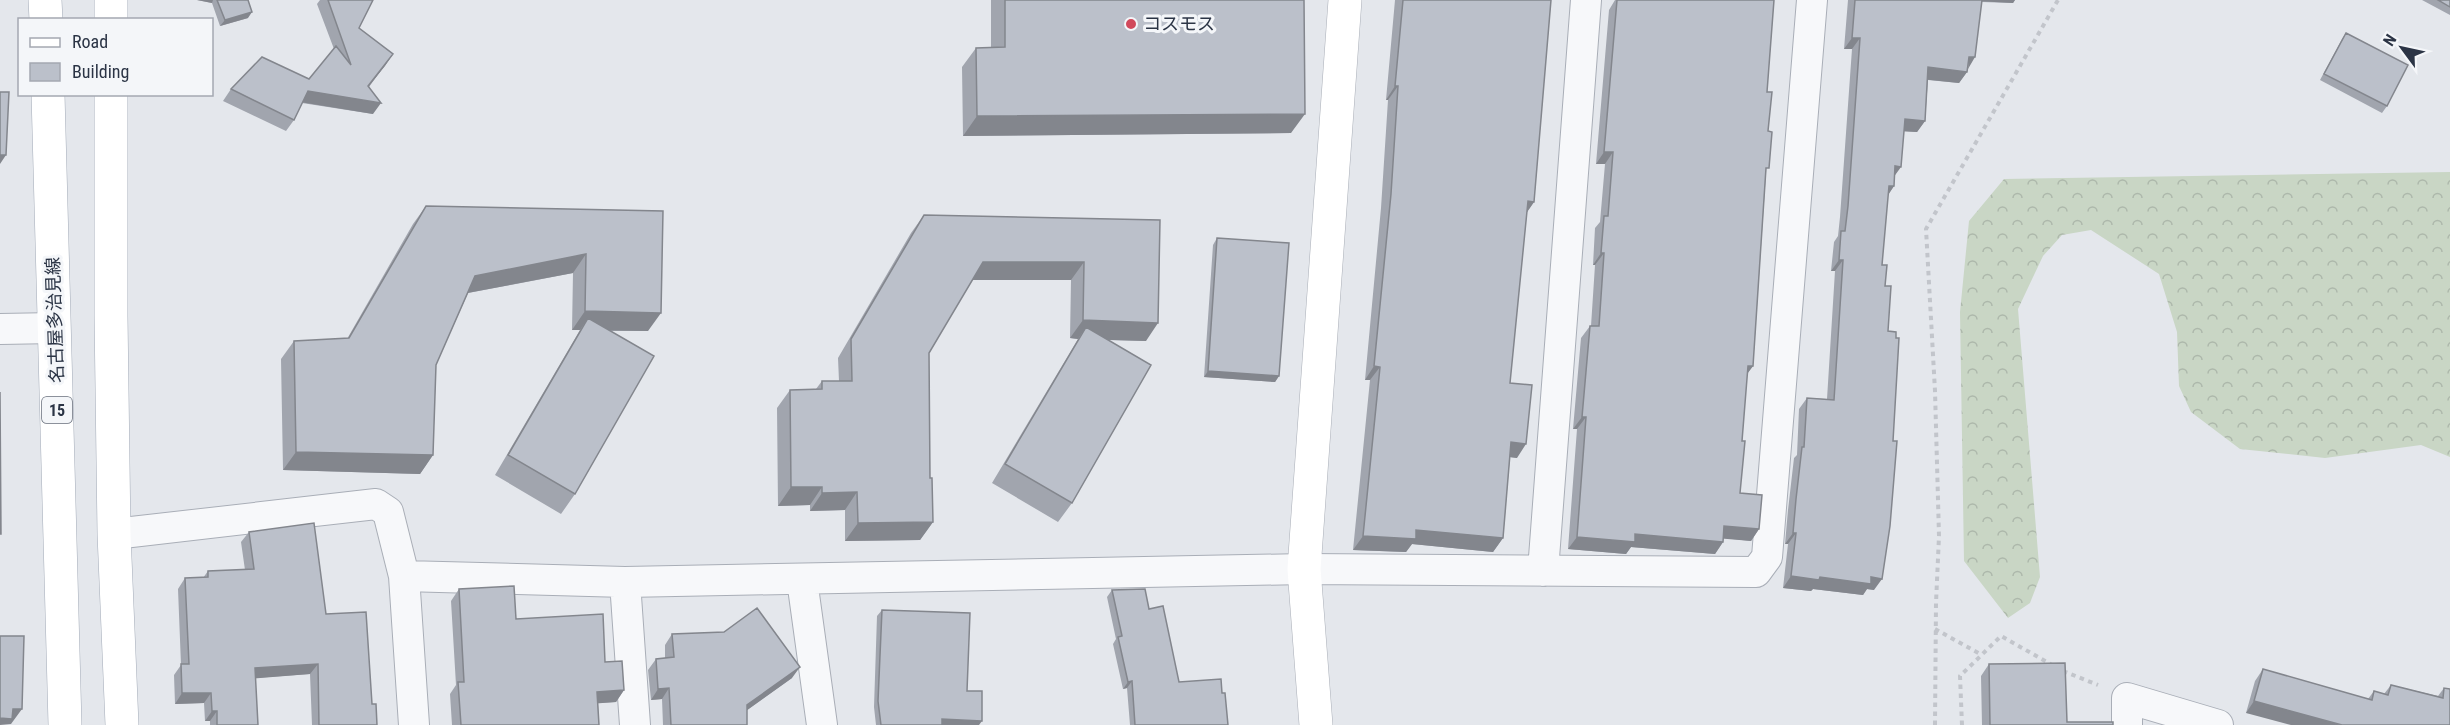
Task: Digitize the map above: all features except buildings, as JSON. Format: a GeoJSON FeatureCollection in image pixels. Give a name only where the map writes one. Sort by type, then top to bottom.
{"type":"FeatureCollection","features":[{"type":"Feature","properties":{"kind":"main road"},"geometry":{"type":"LineString","coordinates":[[45,0],[46,18]]}},
{"type":"Feature","properties":{"kind":"main road"},"geometry":{"type":"LineString","coordinates":[[111,0],[111,18]]}},
{"type":"Feature","properties":{"kind":"main road"},"geometry":{"type":"LineString","coordinates":[[1316,725],[1304,569],[1345,0]]}},
{"type":"Feature","properties":{"kind":"main road","name":"名古屋多治見線"},"geometry":{"type":"LineString","coordinates":[[48,96],[65,725]]}},
{"type":"Feature","properties":{"kind":"main road"},"geometry":{"type":"LineString","coordinates":[[111,96],[114,534],[122,725]]}},
{"type":"Feature","properties":{"kind":"street"},"geometry":{"type":"LineString","coordinates":[[1543,570],[1586,0]]}},
{"type":"Feature","properties":{"kind":"street"},"geometry":{"type":"LineString","coordinates":[[404,576],[625,582],[1304,569],[1756,572],[1767,557],[1812,0]]}},
{"type":"Feature","properties":{"kind":"street"},"geometry":{"type":"LineString","coordinates":[[0,329],[55,328]]}},
{"type":"Feature","properties":{"kind":"street"},"geometry":{"type":"LineString","coordinates":[[114,534],[376,504],[388,512],[404,576],[414,725]]}},
{"type":"Feature","properties":{"kind":"street"},"geometry":{"type":"LineString","coordinates":[[802,580],[822,725]]}},
{"type":"Feature","properties":{"kind":"street"},"geometry":{"type":"LineString","coordinates":[[625,582],[635,725]]}},
{"type":"Feature","properties":{"kind":"street"},"geometry":{"type":"LineString","coordinates":[[2127,712],[2218,725]]}},
{"type":"Feature","properties":{"kind":"path"},"geometry":{"type":"LineString","coordinates":[[1935,725],[1938,514],[1935,391],[1926,229],[2058,0]]}},
{"type":"Feature","properties":{"kind":"path"},"geometry":{"type":"LineString","coordinates":[[1935,629],[1982,655]]}},
{"type":"Feature","properties":{"kind":"path"},"geometry":{"type":"LineString","coordinates":[[1962,725],[1960,676],[2001,636],[2069,674],[2127,712]]}},
{"type":"Feature","properties":{"kind":"green space"},"geometry":{"type":"Polygon","coordinates":[[[2450,172],[2450,457],[2421,445],[2325,458],[2240,449],[2191,412],[2179,386],[2177,332],[2159,274],[2091,230],[2062,235],[2043,256],[2018,309],[2040,577],[2030,603],[2008,618],[1964,561],[1960,312],[1969,221],[2004,179],[2450,172]]]}},
{"type":"Feature","properties":{"kind":"place","name":"コスモス"},"geometry":{"type":"Point","coordinates":[1131,24]}}]}
